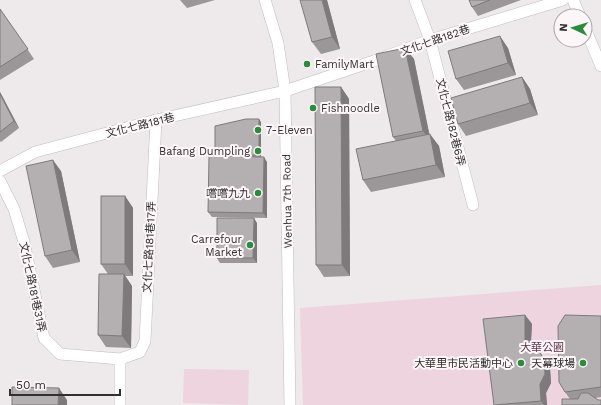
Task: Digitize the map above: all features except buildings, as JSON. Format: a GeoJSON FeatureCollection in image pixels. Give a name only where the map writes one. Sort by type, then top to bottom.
{"type":"FeatureCollection","features":[{"type":"Feature","properties":{"kind":"street","name":"Wenhua 7th Road"},"geometry":{"type":"LineString","coordinates":[[265,0],[278,43],[285,91],[290,405]]}},
{"type":"Feature","properties":{"kind":"street","name":"文化七路182巷6弄"},"geometry":{"type":"LineString","coordinates":[[415,0],[430,40],[473,205]]}},
{"type":"Feature","properties":{"kind":"street","name":"文化七路182巷"},"geometry":{"type":"LineString","coordinates":[[285,91],[374,61],[430,40],[563,0]]}},
{"type":"Feature","properties":{"kind":"street"},"geometry":{"type":"LineString","coordinates":[[593,47],[601,66]]}},
{"type":"Feature","properties":{"kind":"street","name":"文化七路181巷"},"geometry":{"type":"LineString","coordinates":[[0,171],[35,152],[156,120],[285,91]]}},
{"type":"Feature","properties":{"kind":"street","name":"文化七路181巷17弄"},"geometry":{"type":"LineString","coordinates":[[120,359],[140,352],[145,341],[156,120]]}},
{"type":"Feature","properties":{"kind":"street","name":"文化七路181巷31弄"},"geometry":{"type":"LineString","coordinates":[[0,181],[14,209],[24,242],[44,338],[60,354],[120,359]]}},
{"type":"Feature","properties":{"kind":"street"},"geometry":{"type":"LineString","coordinates":[[120,359],[120,405]]}},
{"type":"Feature","properties":{"kind":"green space","name":"大華公園"},"geometry":{"type":"Polygon","coordinates":[[[601,285],[601,405],[303,405],[300,308],[601,285]]]}},
{"type":"Feature","properties":{"kind":"green space"},"geometry":{"type":"Polygon","coordinates":[[[184,369],[249,370],[248,405],[183,403],[184,369]]]}},
{"type":"Feature","properties":{"kind":"place","name":"FamilyMart"},"geometry":{"type":"Point","coordinates":[307,64]}},
{"type":"Feature","properties":{"kind":"place","name":"Fishnoodle"},"geometry":{"type":"Point","coordinates":[313,108]}},
{"type":"Feature","properties":{"kind":"place","name":"7-Eleven"},"geometry":{"type":"Point","coordinates":[258,130]}},
{"type":"Feature","properties":{"kind":"place","name":"Bafang Dumpling"},"geometry":{"type":"Point","coordinates":[258,151]}},
{"type":"Feature","properties":{"kind":"place","name":"嚐嚐九九"},"geometry":{"type":"Point","coordinates":[258,193]}},
{"type":"Feature","properties":{"kind":"place","name":"Carrefour Market"},"geometry":{"type":"Point","coordinates":[250,245]}},
{"type":"Feature","properties":{"kind":"place","name":"大華里市民活動中心"},"geometry":{"type":"Point","coordinates":[521,363]}},
{"type":"Feature","properties":{"kind":"place","name":"天冪球場"},"geometry":{"type":"Point","coordinates":[583,363]}}]}
